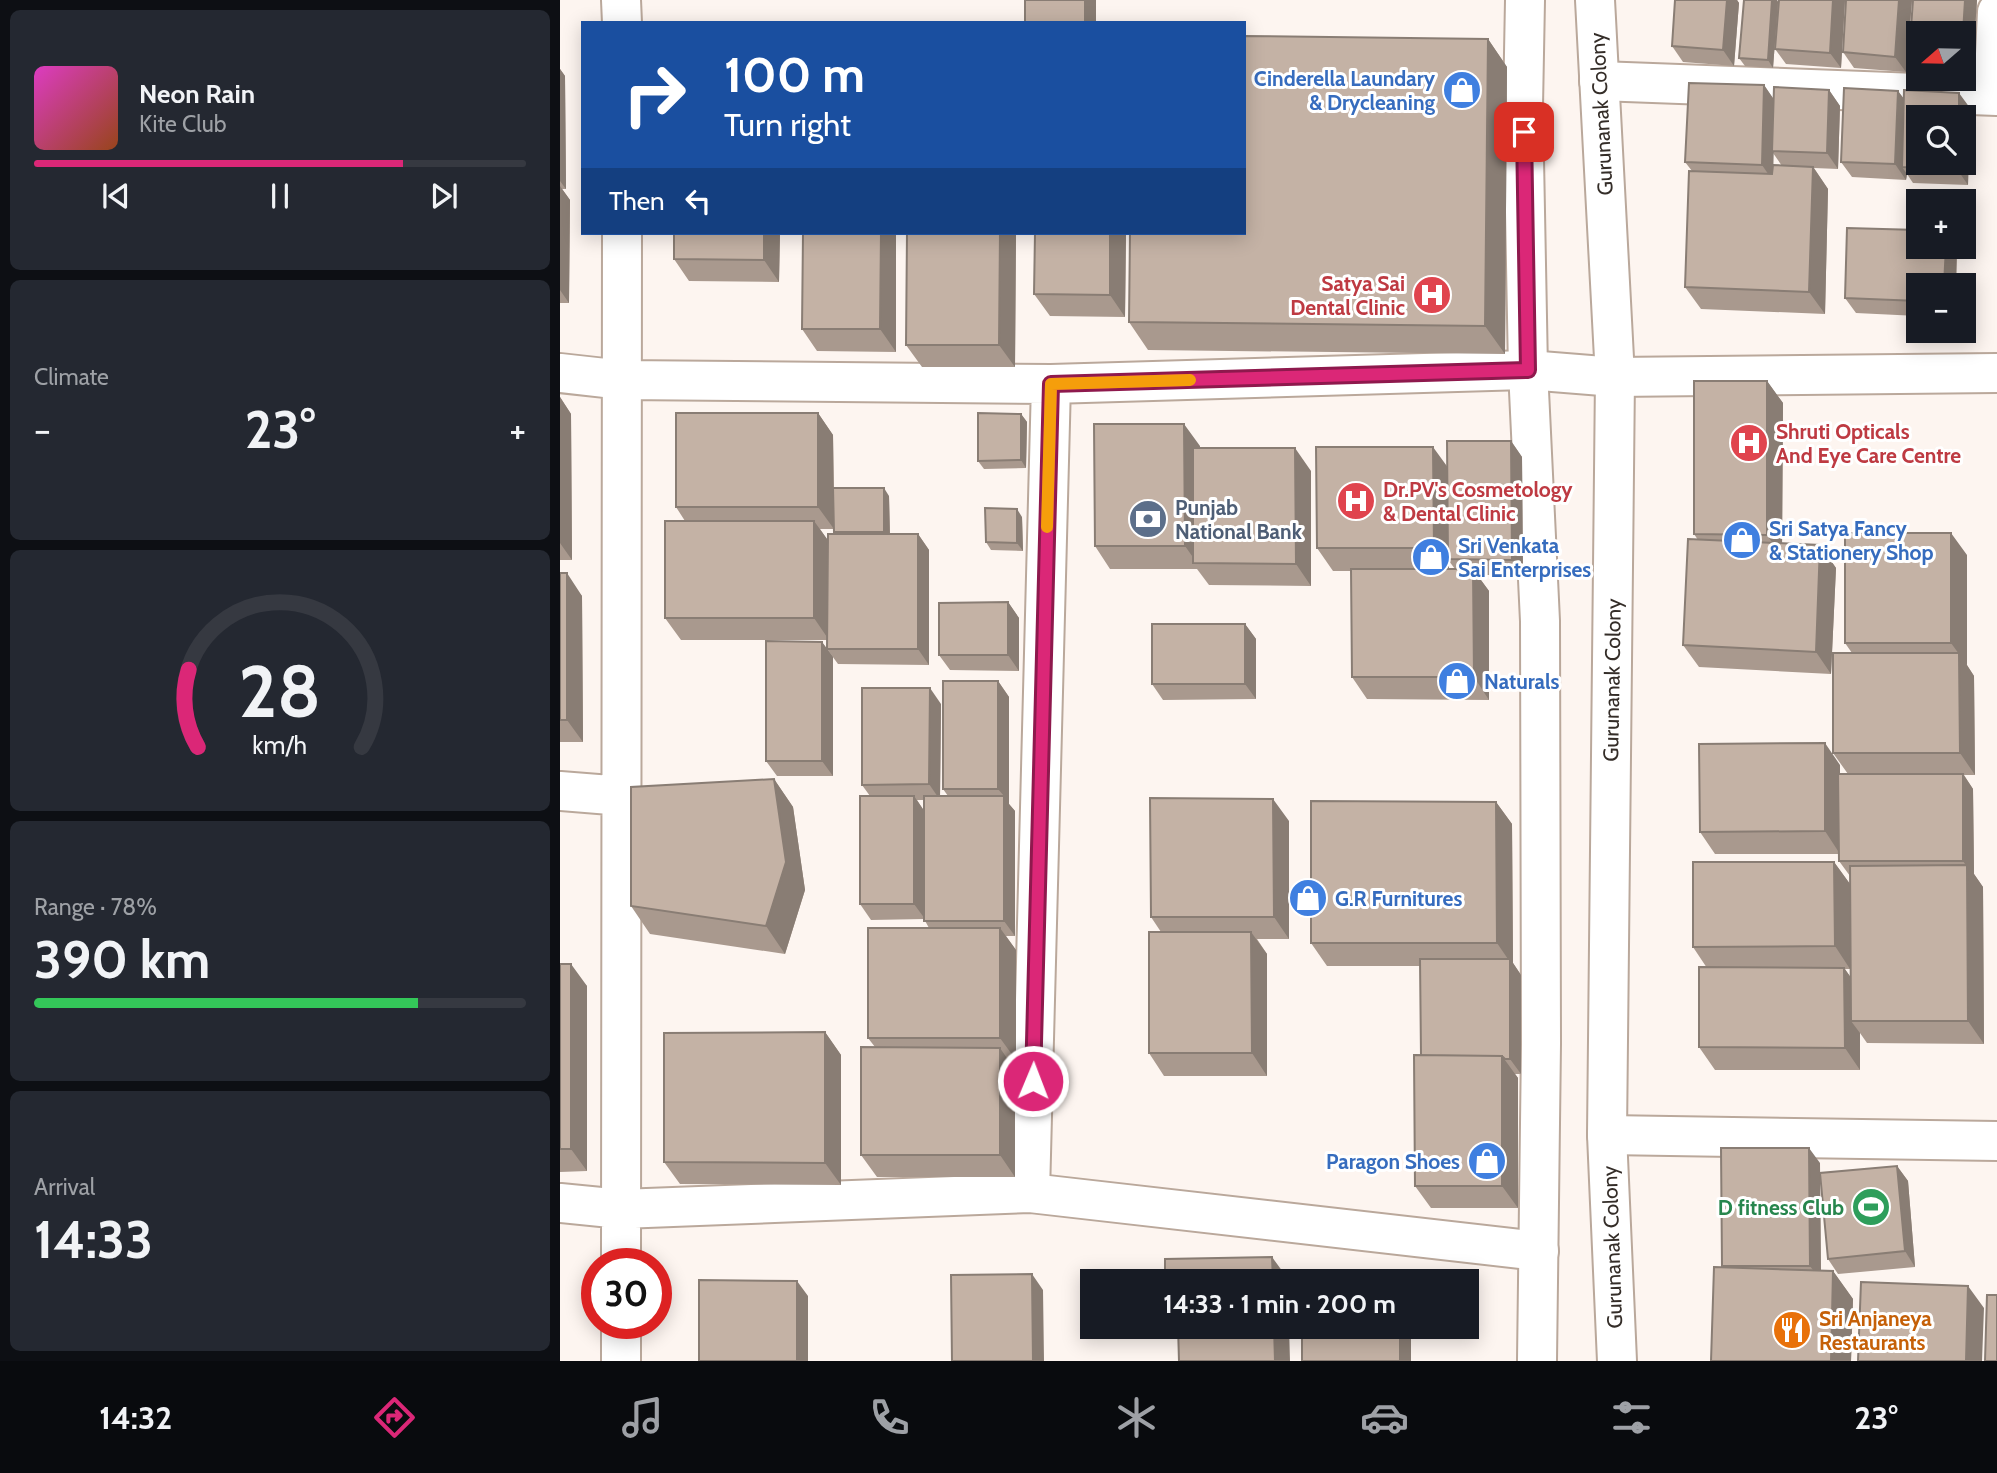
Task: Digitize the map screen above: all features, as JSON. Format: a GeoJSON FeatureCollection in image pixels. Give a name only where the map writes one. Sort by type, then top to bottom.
{"type":"FeatureCollection","features":[{"type":"Feature","properties":{"kind":"street"},"geometry":{"type":"LineString","coordinates":[[621,0],[621,21]]}},
{"type":"Feature","properties":{"kind":"street"},"geometry":{"type":"LineString","coordinates":[[1525,0],[1523,106],[1528,370],[1540,635],[1541,1044],[1537,1361]]}},
{"type":"Feature","properties":{"kind":"street","name":"Gurunanak Colony"},"geometry":{"type":"LineString","coordinates":[[1595,0],[1615,377],[1607,1135],[1617,1361]]}},
{"type":"Feature","properties":{"kind":"street"},"geometry":{"type":"LineString","coordinates":[[1599,81],[1995,96],[1997,12]]}},
{"type":"Feature","properties":{"kind":"street"},"geometry":{"type":"LineString","coordinates":[[621,1248],[622,235]]}},
{"type":"Feature","properties":{"kind":"street"},"geometry":{"type":"LineString","coordinates":[[560,373],[623,380],[1051,384],[1528,370],[1615,377],[1997,373]]}},
{"type":"Feature","properties":{"kind":"street"},"geometry":{"type":"LineString","coordinates":[[1030,1193],[1051,384]]}},
{"type":"Feature","properties":{"kind":"street"},"geometry":{"type":"LineString","coordinates":[[560,791],[623,796]]}},
{"type":"Feature","properties":{"kind":"street"},"geometry":{"type":"LineString","coordinates":[[1607,1135],[1997,1141]]}},
{"type":"Feature","properties":{"kind":"street"},"geometry":{"type":"LineString","coordinates":[[560,1203],[621,1209],[1030,1193],[1539,1251]]}},
{"type":"Feature","properties":{"kind":"street"},"geometry":{"type":"LineString","coordinates":[[621,1339],[621,1361]]}},
{"type":"Feature","properties":{"kind":"building"},"geometry":{"type":"Polygon","coordinates":[[[1025,0],[1085,0],[1085,21],[1025,21],[1025,0]]]}},
{"type":"Feature","properties":{"kind":"building"},"geometry":{"type":"Polygon","coordinates":[[[1675,0],[1727,0],[1723,50],[1672,46],[1675,0]]]}},
{"type":"Feature","properties":{"kind":"building"},"geometry":{"type":"Polygon","coordinates":[[[1744,0],[1772,0],[1768,60],[1739,58],[1744,0]]]}},
{"type":"Feature","properties":{"kind":"building"},"geometry":{"type":"Polygon","coordinates":[[[1779,0],[1833,0],[1830,53],[1775,49],[1779,0]]]}},
{"type":"Feature","properties":{"kind":"building"},"geometry":{"type":"Polygon","coordinates":[[[1846,0],[1899,0],[1895,57],[1843,52],[1846,0]]]}},
{"type":"Feature","properties":{"kind":"building"},"geometry":{"type":"Polygon","coordinates":[[[1913,0],[1965,0],[1964,21],[1911,21],[1913,0]]]}},
{"type":"Feature","properties":{"kind":"building"},"geometry":{"type":"Polygon","coordinates":[[[1246,36],[1488,39],[1485,326],[1129,322],[1130,235],[1246,235],[1246,36]]]}},
{"type":"Feature","properties":{"kind":"building"},"geometry":{"type":"Polygon","coordinates":[[[1689,83],[1764,85],[1762,165],[1685,162],[1689,83]]]}},
{"type":"Feature","properties":{"kind":"building"},"geometry":{"type":"Polygon","coordinates":[[[1774,87],[1829,90],[1827,153],[1772,151],[1774,87]]]}},
{"type":"Feature","properties":{"kind":"building"},"geometry":{"type":"Polygon","coordinates":[[[1844,88],[1898,91],[1895,164],[1841,162],[1844,88]]]}},
{"type":"Feature","properties":{"kind":"building"},"geometry":{"type":"Polygon","coordinates":[[[1904,90],[1959,93],[1959,105],[1906,105],[1906,167],[1902,167],[1904,90]]]}},
{"type":"Feature","properties":{"kind":"building"},"geometry":{"type":"Polygon","coordinates":[[[1773,165],[1813,167],[1809,292],[1685,287],[1689,171],[1772,174],[1773,165]]]}},
{"type":"Feature","properties":{"kind":"building"},"geometry":{"type":"Polygon","coordinates":[[[1847,228],[1906,230],[1906,259],[1945,259],[1945,273],[1906,273],[1906,301],[1845,298],[1847,228]]]}},
{"type":"Feature","properties":{"kind":"building"},"geometry":{"type":"Polygon","coordinates":[[[674,235],[764,235],[764,260],[674,259],[674,235]]]}},
{"type":"Feature","properties":{"kind":"building"},"geometry":{"type":"Polygon","coordinates":[[[803,235],[881,235],[880,329],[802,329],[803,235]]]}},
{"type":"Feature","properties":{"kind":"building"},"geometry":{"type":"Polygon","coordinates":[[[907,235],[1000,235],[999,345],[906,345],[907,235]]]}},
{"type":"Feature","properties":{"kind":"building"},"geometry":{"type":"Polygon","coordinates":[[[1035,235],[1110,235],[1110,295],[1034,294],[1035,235]]]}},
{"type":"Feature","properties":{"kind":"building"},"geometry":{"type":"Polygon","coordinates":[[[1694,381],[1767,381],[1767,535],[1694,534],[1694,381]]]}},
{"type":"Feature","properties":{"kind":"building"},"geometry":{"type":"Polygon","coordinates":[[[676,413],[818,413],[818,507],[676,507],[676,413]]]}},
{"type":"Feature","properties":{"kind":"building"},"geometry":{"type":"Polygon","coordinates":[[[978,413],[1021,414],[1021,460],[978,461],[978,413]]]}},
{"type":"Feature","properties":{"kind":"building"},"geometry":{"type":"Polygon","coordinates":[[[1094,424],[1184,424],[1185,546],[1095,546],[1094,424]]]}},
{"type":"Feature","properties":{"kind":"building"},"geometry":{"type":"Polygon","coordinates":[[[1447,441],[1511,441],[1512,560],[1448,559],[1447,441]]]}},
{"type":"Feature","properties":{"kind":"building"},"geometry":{"type":"Polygon","coordinates":[[[1316,447],[1433,447],[1434,548],[1317,548],[1316,447]]]}},
{"type":"Feature","properties":{"kind":"building"},"geometry":{"type":"Polygon","coordinates":[[[1193,448],[1295,448],[1296,564],[1193,563],[1193,448]]]}},
{"type":"Feature","properties":{"kind":"building"},"geometry":{"type":"Polygon","coordinates":[[[833,488],[884,488],[884,532],[834,532],[833,488]]]}},
{"type":"Feature","properties":{"kind":"building"},"geometry":{"type":"Polygon","coordinates":[[[985,508],[1017,509],[1017,543],[986,542],[985,508]]]}},
{"type":"Feature","properties":{"kind":"building"},"geometry":{"type":"Polygon","coordinates":[[[665,521],[814,521],[814,618],[665,618],[665,521]]]}},
{"type":"Feature","properties":{"kind":"building"},"geometry":{"type":"Polygon","coordinates":[[[1845,533],[1951,533],[1951,643],[1845,643],[1845,533]]]}},
{"type":"Feature","properties":{"kind":"building"},"geometry":{"type":"Polygon","coordinates":[[[828,534],[918,534],[918,649],[827,649],[828,534]]]}},
{"type":"Feature","properties":{"kind":"building"},"geometry":{"type":"Polygon","coordinates":[[[1688,539],[1820,545],[1816,652],[1683,645],[1688,539]]]}},
{"type":"Feature","properties":{"kind":"building"},"geometry":{"type":"Polygon","coordinates":[[[1351,569],[1473,569],[1474,677],[1352,677],[1351,569]]]}},
{"type":"Feature","properties":{"kind":"building"},"geometry":{"type":"Polygon","coordinates":[[[560,573],[567,573],[567,720],[560,720],[560,573]]]}},
{"type":"Feature","properties":{"kind":"building"},"geometry":{"type":"Polygon","coordinates":[[[1008,602],[1008,655],[939,655],[939,603],[1008,602]]]}},
{"type":"Feature","properties":{"kind":"building"},"geometry":{"type":"Polygon","coordinates":[[[1152,624],[1245,624],[1245,684],[1152,684],[1152,624]]]}},
{"type":"Feature","properties":{"kind":"building"},"geometry":{"type":"Polygon","coordinates":[[[766,641],[822,642],[822,761],[766,761],[766,641]]]}},
{"type":"Feature","properties":{"kind":"building"},"geometry":{"type":"Polygon","coordinates":[[[1833,653],[1959,653],[1960,753],[1833,753],[1833,653]]]}},
{"type":"Feature","properties":{"kind":"building"},"geometry":{"type":"Polygon","coordinates":[[[943,681],[998,681],[998,789],[943,789],[943,681]]]}},
{"type":"Feature","properties":{"kind":"building"},"geometry":{"type":"Polygon","coordinates":[[[862,688],[930,688],[929,784],[862,785],[862,688]]]}},
{"type":"Feature","properties":{"kind":"building"},"geometry":{"type":"Polygon","coordinates":[[[1825,743],[1825,831],[1700,832],[1699,744],[1825,743]]]}},
{"type":"Feature","properties":{"kind":"building"},"geometry":{"type":"Polygon","coordinates":[[[1838,774],[1963,774],[1963,861],[1839,861],[1838,774]]]}},
{"type":"Feature","properties":{"kind":"building"},"geometry":{"type":"Polygon","coordinates":[[[774,779],[786,862],[766,926],[631,906],[631,787],[774,779]]]}},
{"type":"Feature","properties":{"kind":"building"},"geometry":{"type":"Polygon","coordinates":[[[860,796],[914,796],[914,904],[860,904],[860,796]]]}},
{"type":"Feature","properties":{"kind":"building"},"geometry":{"type":"Polygon","coordinates":[[[924,796],[1004,796],[1004,921],[924,921],[924,796]]]}},
{"type":"Feature","properties":{"kind":"building"},"geometry":{"type":"Polygon","coordinates":[[[1150,798],[1273,799],[1274,917],[1151,917],[1150,798]]]}},
{"type":"Feature","properties":{"kind":"building"},"geometry":{"type":"Polygon","coordinates":[[[1311,801],[1496,802],[1497,943],[1311,943],[1311,801]]]}},
{"type":"Feature","properties":{"kind":"building"},"geometry":{"type":"Polygon","coordinates":[[[1693,862],[1834,862],[1835,946],[1693,947],[1693,862]]]}},
{"type":"Feature","properties":{"kind":"building"},"geometry":{"type":"Polygon","coordinates":[[[1967,865],[1968,1021],[1851,1021],[1850,866],[1967,865]]]}},
{"type":"Feature","properties":{"kind":"building"},"geometry":{"type":"Polygon","coordinates":[[[868,928],[1000,928],[1000,1038],[868,1038],[868,928]]]}},
{"type":"Feature","properties":{"kind":"building"},"geometry":{"type":"Polygon","coordinates":[[[1149,932],[1251,932],[1252,1053],[1149,1053],[1149,932]]]}},
{"type":"Feature","properties":{"kind":"building"},"geometry":{"type":"Polygon","coordinates":[[[1420,959],[1510,959],[1510,1059],[1502,1056],[1421,1055],[1420,959]]]}},
{"type":"Feature","properties":{"kind":"building"},"geometry":{"type":"Polygon","coordinates":[[[560,964],[571,964],[571,1149],[560,1149],[560,964]]]}},
{"type":"Feature","properties":{"kind":"building"},"geometry":{"type":"Polygon","coordinates":[[[1699,967],[1844,968],[1845,1048],[1699,1047],[1699,967]]]}},
{"type":"Feature","properties":{"kind":"building"},"geometry":{"type":"Polygon","coordinates":[[[825,1032],[825,1163],[664,1162],[664,1033],[825,1032]]]}},
{"type":"Feature","properties":{"kind":"building"},"geometry":{"type":"Polygon","coordinates":[[[861,1047],[1000,1048],[1000,1155],[861,1155],[861,1047]]]}},
{"type":"Feature","properties":{"kind":"building"},"geometry":{"type":"Polygon","coordinates":[[[1414,1055],[1502,1056],[1502,1186],[1415,1186],[1414,1055]]]}},
{"type":"Feature","properties":{"kind":"building"},"geometry":{"type":"Polygon","coordinates":[[[1721,1148],[1809,1148],[1810,1266],[1722,1266],[1721,1148]]]}},
{"type":"Feature","properties":{"kind":"building"},"geometry":{"type":"Polygon","coordinates":[[[1897,1166],[1905,1251],[1828,1259],[1820,1173],[1897,1166]]]}},
{"type":"Feature","properties":{"kind":"building"},"geometry":{"type":"Polygon","coordinates":[[[1272,1257],[1272,1269],[1165,1269],[1165,1259],[1272,1257]]]}},
{"type":"Feature","properties":{"kind":"building"},"geometry":{"type":"Polygon","coordinates":[[[1714,1267],[1833,1271],[1831,1361],[1711,1361],[1714,1267]]]}},
{"type":"Feature","properties":{"kind":"building"},"geometry":{"type":"Polygon","coordinates":[[[1032,1274],[1033,1361],[952,1361],[951,1275],[1032,1274]]]}},
{"type":"Feature","properties":{"kind":"building"},"geometry":{"type":"Polygon","coordinates":[[[699,1280],[797,1281],[797,1361],[699,1361],[699,1280]]]}},
{"type":"Feature","properties":{"kind":"building"},"geometry":{"type":"Polygon","coordinates":[[[1861,1282],[1968,1286],[1966,1361],[1858,1361],[1861,1282]]]}},
{"type":"Feature","properties":{"kind":"building"},"geometry":{"type":"Polygon","coordinates":[[[1987,1295],[1997,1295],[1997,1361],[1985,1361],[1987,1295]]]}},
{"type":"Feature","properties":{"kind":"building"},"geometry":{"type":"Polygon","coordinates":[[[1178,1339],[1274,1339],[1275,1361],[1179,1361],[1178,1339]]]}},
{"type":"Feature","properties":{"kind":"building"},"geometry":{"type":"Polygon","coordinates":[[[1302,1339],[1400,1339],[1400,1361],[1302,1361],[1302,1339]]]}},
{"type":"Feature","properties":{"kind":"slow traffic"},"geometry":{"type":"LineString","coordinates":[[1047,527],[1051,384],[1190,380]]}},
{"type":"Feature","properties":{"kind":"place","name":"Cinderella Laundary & Drycleaning"},"geometry":{"type":"Point","coordinates":[1462,90]}},
{"type":"Feature","properties":{"kind":"place","name":"Satya Sai Dental Clinic"},"geometry":{"type":"Point","coordinates":[1432,295]}},
{"type":"Feature","properties":{"kind":"place","name":"Shruti Opticals And Eye Care Centre"},"geometry":{"type":"Point","coordinates":[1749,443]}},
{"type":"Feature","properties":{"kind":"place","name":"Dr.PV's Cosmetology & Dental Clinic"},"geometry":{"type":"Point","coordinates":[1356,501]}},
{"type":"Feature","properties":{"kind":"place","name":"Punjab National Bank"},"geometry":{"type":"Point","coordinates":[1148,519]}},
{"type":"Feature","properties":{"kind":"place","name":"Sri Satya Fancy & Stationery Shop"},"geometry":{"type":"Point","coordinates":[1742,540]}},
{"type":"Feature","properties":{"kind":"place","name":"Sri Venkata Sai Enterprises"},"geometry":{"type":"Point","coordinates":[1431,557]}},
{"type":"Feature","properties":{"kind":"place","name":"Naturals"},"geometry":{"type":"Point","coordinates":[1457,681]}},
{"type":"Feature","properties":{"kind":"place","name":"G.R Furnitures"},"geometry":{"type":"Point","coordinates":[1308,898]}},
{"type":"Feature","properties":{"kind":"place","name":"Paragon Shoes"},"geometry":{"type":"Point","coordinates":[1487,1161]}},
{"type":"Feature","properties":{"kind":"place","name":"D fitness Club"},"geometry":{"type":"Point","coordinates":[1871,1207]}},
{"type":"Feature","properties":{"kind":"place","name":"Sri Anjaneya Restaurants"},"geometry":{"type":"Point","coordinates":[1792,1330]}},
{"type":"Feature","properties":{"kind":"route"},"geometry":{"type":"LineString","coordinates":[[1033,1081],[1051,384],[1528,370],[1524,132]]}}]}
